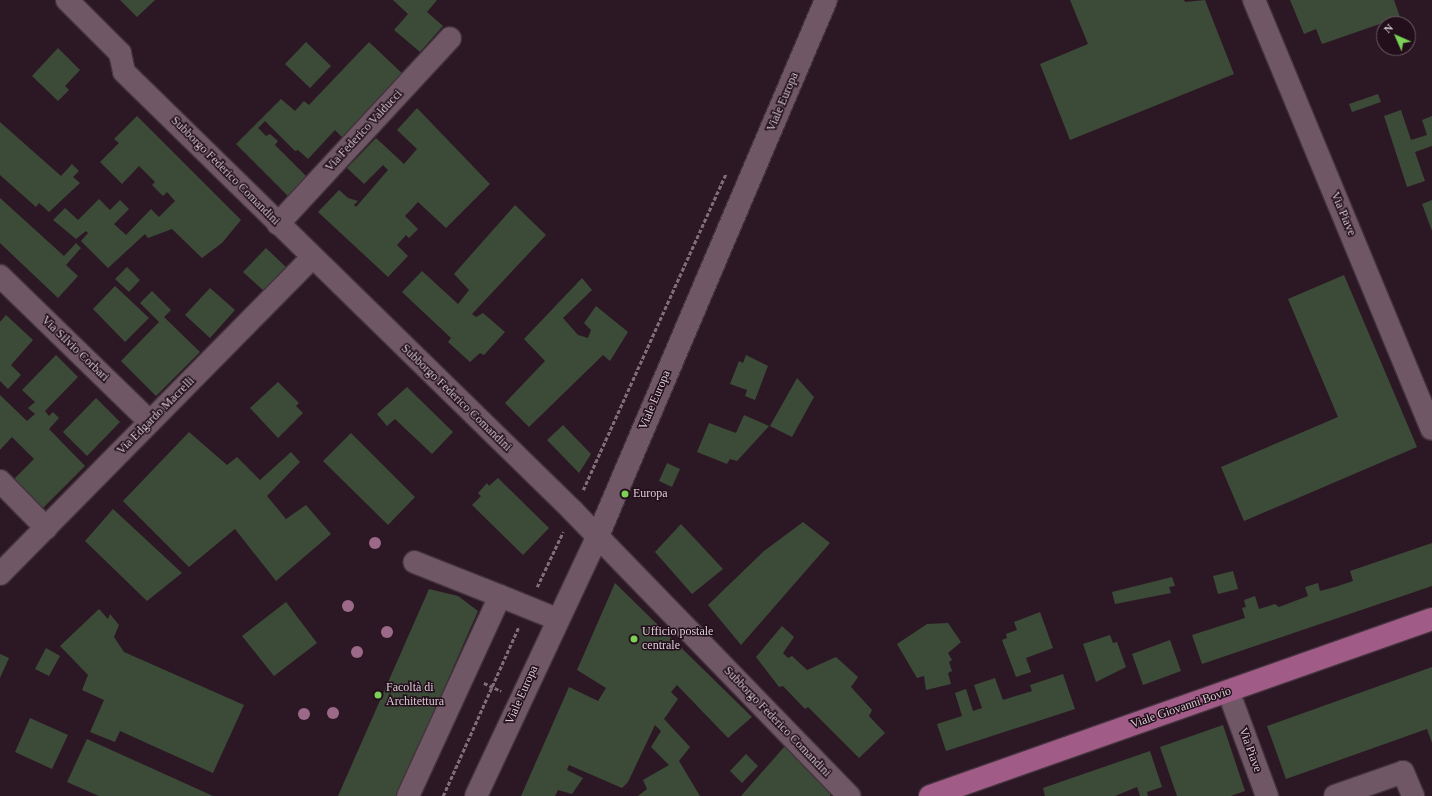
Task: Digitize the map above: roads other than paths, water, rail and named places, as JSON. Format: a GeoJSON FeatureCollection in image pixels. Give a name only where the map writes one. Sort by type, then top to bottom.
{"type":"FeatureCollection","features":[{"type":"Feature","properties":{"kind":"main road","name":"Viale Giovanni Bovio"},"geometry":{"type":"LineString","coordinates":[[930,796],[1432,619]]}},
{"type":"Feature","properties":{"kind":"street","name":"Subborgo Federico Comandini"},"geometry":{"type":"LineString","coordinates":[[67,0],[120,53],[124,72],[312,258],[573,511],[597,538],[849,796]]}},
{"type":"Feature","properties":{"kind":"street","name":"Viale Europa"},"geometry":{"type":"LineString","coordinates":[[476,796],[556,619],[597,538],[826,0]]}},
{"type":"Feature","properties":{"kind":"street","name":"Via Piave"},"geometry":{"type":"LineString","coordinates":[[1254,0],[1432,429]]}},
{"type":"Feature","properties":{"kind":"street","name":"Via Federico Valducci"},"geometry":{"type":"LineString","coordinates":[[278,224],[450,38]]}},
{"type":"Feature","properties":{"kind":"street","name":"Via Edgardo Macrelli"},"geometry":{"type":"LineString","coordinates":[[0,574],[312,258]]}},
{"type":"Feature","properties":{"kind":"street","name":"Via Silvio Corbari"},"geometry":{"type":"LineString","coordinates":[[0,276],[150,422]]}},
{"type":"Feature","properties":{"kind":"street"},"geometry":{"type":"LineString","coordinates":[[0,482],[46,528]]}},
{"type":"Feature","properties":{"kind":"street"},"geometry":{"type":"LineString","coordinates":[[414,562],[556,619]]}},
{"type":"Feature","properties":{"kind":"street"},"geometry":{"type":"LineString","coordinates":[[408,796],[500,596]]}},
{"type":"Feature","properties":{"kind":"street","name":"Via Piave"},"geometry":{"type":"LineString","coordinates":[[1234,704],[1267,796]]}},
{"type":"Feature","properties":{"kind":"street"},"geometry":{"type":"LineString","coordinates":[[1335,796],[1403,772],[1413,796]]}},
{"type":"Feature","properties":{"kind":"place","name":"Europa"},"geometry":{"type":"Point","coordinates":[625,494]}},
{"type":"Feature","properties":{"kind":"place","name":"Ufficio postale centrale"},"geometry":{"type":"Point","coordinates":[634,639]}},
{"type":"Feature","properties":{"kind":"place","name":"Facoltà di Architettura"},"geometry":{"type":"Point","coordinates":[378,695]}}]}
